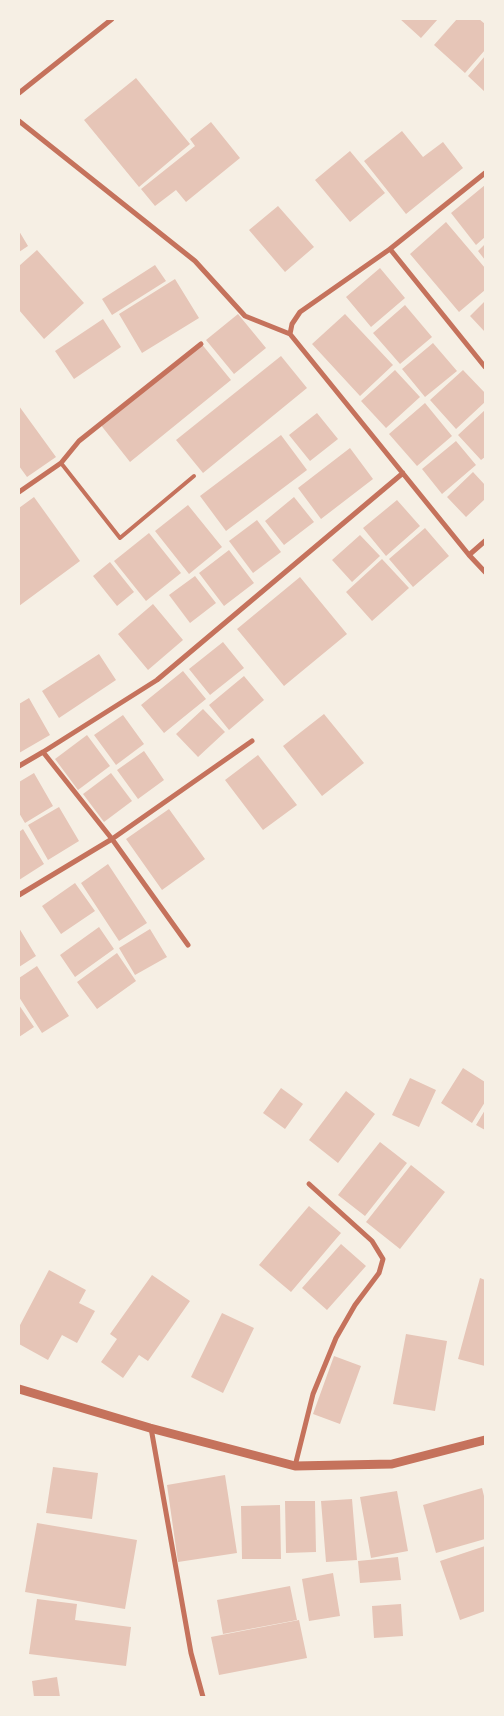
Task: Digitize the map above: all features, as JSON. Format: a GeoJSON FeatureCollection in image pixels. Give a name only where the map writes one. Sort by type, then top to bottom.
{"type":"FeatureCollection","features":[{"type":"Feature","properties":{"kind":"street"},"geometry":{"type":"LineString","coordinates":[[19,93],[112,19]]}},
{"type":"Feature","properties":{"kind":"street"},"geometry":{"type":"LineString","coordinates":[[19,121],[195,261],[245,316],[290,334],[469,555],[485,572]]}},
{"type":"Feature","properties":{"kind":"street"},"geometry":{"type":"LineString","coordinates":[[290,334],[292,324],[300,312],[390,249],[485,173]]}},
{"type":"Feature","properties":{"kind":"street"},"geometry":{"type":"LineString","coordinates":[[390,249],[485,367]]}},
{"type":"Feature","properties":{"kind":"street"},"geometry":{"type":"LineString","coordinates":[[19,492],[61,463],[79,441],[201,344]]}},
{"type":"Feature","properties":{"kind":"street"},"geometry":{"type":"LineString","coordinates":[[19,766],[157,680],[404,473]]}},
{"type":"Feature","properties":{"kind":"street"},"geometry":{"type":"LineString","coordinates":[[469,555],[485,541]]}},
{"type":"Feature","properties":{"kind":"street"},"geometry":{"type":"LineString","coordinates":[[19,895],[112,839],[252,741]]}},
{"type":"Feature","properties":{"kind":"street"},"geometry":{"type":"LineString","coordinates":[[43,752],[112,839],[188,945]]}},
{"type":"Feature","properties":{"kind":"street"},"geometry":{"type":"LineString","coordinates":[[295,1466],[312,1394],[336,1338],[355,1305],[379,1273],[383,1259],[372,1241],[309,1184]]}},
{"type":"Feature","properties":{"kind":"street"},"geometry":{"type":"LineString","coordinates":[[19,1389],[150,1428],[295,1466],[392,1464],[485,1440]]}},
{"type":"Feature","properties":{"kind":"street"},"geometry":{"type":"LineString","coordinates":[[150,1428],[191,1653],[203,1697]]}},
{"type":"Feature","properties":{"kind":"lane"},"geometry":{"type":"LineString","coordinates":[[61,463],[120,538],[194,476]]}},
{"type":"Feature","properties":{"kind":"building"},"geometry":{"type":"Polygon","coordinates":[[[400,19],[438,19],[421,38],[400,19]]]}},
{"type":"Feature","properties":{"kind":"building"},"geometry":{"type":"Polygon","coordinates":[[[457,19],[479,19],[485,24],[485,50],[465,73],[434,45],[457,19]]]}},
{"type":"Feature","properties":{"kind":"building"},"geometry":{"type":"Polygon","coordinates":[[[485,56],[485,92],[468,76],[485,56]]]}},
{"type":"Feature","properties":{"kind":"building"},"geometry":{"type":"Polygon","coordinates":[[[136,78],[190,144],[139,187],[84,120],[136,78]]]}},
{"type":"Feature","properties":{"kind":"building"},"geometry":{"type":"Polygon","coordinates":[[[211,122],[240,158],[186,202],[176,190],[155,206],[141,189],[195,146],[190,139],[211,122]]]}},
{"type":"Feature","properties":{"kind":"building"},"geometry":{"type":"Polygon","coordinates":[[[402,131],[423,157],[443,142],[463,168],[406,214],[364,161],[402,131]]]}},
{"type":"Feature","properties":{"kind":"building"},"geometry":{"type":"Polygon","coordinates":[[[350,151],[385,193],[350,222],[315,180],[350,151]]]}},
{"type":"Feature","properties":{"kind":"building"},"geometry":{"type":"Polygon","coordinates":[[[485,185],[485,237],[476,245],[451,213],[485,185]]]}},
{"type":"Feature","properties":{"kind":"building"},"geometry":{"type":"Polygon","coordinates":[[[278,206],[314,247],[285,272],[249,230],[278,206]]]}},
{"type":"Feature","properties":{"kind":"building"},"geometry":{"type":"Polygon","coordinates":[[[446,222],[485,268],[485,290],[459,312],[410,254],[446,222]]]}},
{"type":"Feature","properties":{"kind":"building"},"geometry":{"type":"Polygon","coordinates":[[[19,231],[28,246],[19,252],[19,231]]]}},
{"type":"Feature","properties":{"kind":"building"},"geometry":{"type":"Polygon","coordinates":[[[485,244],[485,260],[478,251],[485,244]]]}},
{"type":"Feature","properties":{"kind":"building"},"geometry":{"type":"Polygon","coordinates":[[[37,250],[84,303],[44,339],[19,310],[19,266],[37,250]]]}},
{"type":"Feature","properties":{"kind":"building"},"geometry":{"type":"Polygon","coordinates":[[[155,265],[166,281],[112,315],[102,299],[155,265]]]}},
{"type":"Feature","properties":{"kind":"building"},"geometry":{"type":"Polygon","coordinates":[[[380,268],[405,298],[371,327],[346,297],[380,268]]]}},
{"type":"Feature","properties":{"kind":"building"},"geometry":{"type":"Polygon","coordinates":[[[175,279],[199,318],[142,353],[119,314],[175,279]]]}},
{"type":"Feature","properties":{"kind":"building"},"geometry":{"type":"Polygon","coordinates":[[[485,301],[485,332],[470,316],[485,301]]]}},
{"type":"Feature","properties":{"kind":"building"},"geometry":{"type":"Polygon","coordinates":[[[405,305],[432,337],[400,364],[373,333],[405,305]]]}},
{"type":"Feature","properties":{"kind":"building"},"geometry":{"type":"Polygon","coordinates":[[[238,314],[266,348],[234,374],[206,340],[238,314]]]}},
{"type":"Feature","properties":{"kind":"building"},"geometry":{"type":"Polygon","coordinates":[[[345,314],[393,365],[360,396],[312,344],[345,314]]]}},
{"type":"Feature","properties":{"kind":"building"},"geometry":{"type":"Polygon","coordinates":[[[103,319],[121,347],[74,379],[55,351],[103,319]]]}},
{"type":"Feature","properties":{"kind":"building"},"geometry":{"type":"Polygon","coordinates":[[[200,342],[231,380],[130,462],[100,424],[200,342]]]}},
{"type":"Feature","properties":{"kind":"building"},"geometry":{"type":"Polygon","coordinates":[[[433,343],[457,371],[425,397],[402,369],[433,343]]]}},
{"type":"Feature","properties":{"kind":"building"},"geometry":{"type":"Polygon","coordinates":[[[281,356],[307,388],[203,473],[176,440],[281,356]]]}},
{"type":"Feature","properties":{"kind":"building"},"geometry":{"type":"Polygon","coordinates":[[[395,370],[420,397],[386,428],[361,401],[395,370]]]}},
{"type":"Feature","properties":{"kind":"building"},"geometry":{"type":"Polygon","coordinates":[[[463,370],[485,393],[485,402],[456,429],[430,400],[463,370]]]}},
{"type":"Feature","properties":{"kind":"building"},"geometry":{"type":"Polygon","coordinates":[[[425,403],[452,436],[417,466],[389,434],[425,403]]]}},
{"type":"Feature","properties":{"kind":"building"},"geometry":{"type":"Polygon","coordinates":[[[19,406],[56,457],[27,477],[19,466],[19,406]]]}},
{"type":"Feature","properties":{"kind":"building"},"geometry":{"type":"Polygon","coordinates":[[[485,410],[485,457],[481,460],[458,435],[485,410]]]}},
{"type":"Feature","properties":{"kind":"building"},"geometry":{"type":"Polygon","coordinates":[[[317,413],[338,439],[310,461],[289,435],[317,413]]]}},
{"type":"Feature","properties":{"kind":"building"},"geometry":{"type":"Polygon","coordinates":[[[281,435],[307,470],[226,531],[200,496],[281,435]]]}},
{"type":"Feature","properties":{"kind":"building"},"geometry":{"type":"Polygon","coordinates":[[[456,441],[476,465],[442,494],[422,469],[456,441]]]}},
{"type":"Feature","properties":{"kind":"building"},"geometry":{"type":"Polygon","coordinates":[[[350,448],[373,479],[321,519],[298,488],[350,448]]]}},
{"type":"Feature","properties":{"kind":"building"},"geometry":{"type":"Polygon","coordinates":[[[473,472],[485,485],[485,499],[466,517],[447,497],[473,472]]]}},
{"type":"Feature","properties":{"kind":"building"},"geometry":{"type":"Polygon","coordinates":[[[34,497],[80,561],[19,606],[19,508],[34,497]]]}},
{"type":"Feature","properties":{"kind":"building"},"geometry":{"type":"Polygon","coordinates":[[[294,497],[314,522],[284,545],[265,521],[294,497]]]}},
{"type":"Feature","properties":{"kind":"building"},"geometry":{"type":"Polygon","coordinates":[[[397,500],[420,526],[386,556],[363,528],[397,500]]]}},
{"type":"Feature","properties":{"kind":"building"},"geometry":{"type":"Polygon","coordinates":[[[188,505],[222,547],[189,574],[155,531],[188,505]]]}},
{"type":"Feature","properties":{"kind":"building"},"geometry":{"type":"Polygon","coordinates":[[[257,520],[281,552],[253,573],[229,541],[257,520]]]}},
{"type":"Feature","properties":{"kind":"building"},"geometry":{"type":"Polygon","coordinates":[[[425,528],[449,556],[413,587],[389,559],[425,528]]]}},
{"type":"Feature","properties":{"kind":"building"},"geometry":{"type":"Polygon","coordinates":[[[149,533],[181,573],[146,601],[114,561],[149,533]]]}},
{"type":"Feature","properties":{"kind":"building"},"geometry":{"type":"Polygon","coordinates":[[[360,535],[380,556],[352,582],[332,560],[360,535]]]}},
{"type":"Feature","properties":{"kind":"building"},"geometry":{"type":"Polygon","coordinates":[[[229,550],[254,583],[224,606],[199,573],[229,550]]]}},
{"type":"Feature","properties":{"kind":"building"},"geometry":{"type":"Polygon","coordinates":[[[382,559],[409,588],[372,621],[346,592],[382,559]]]}},
{"type":"Feature","properties":{"kind":"building"},"geometry":{"type":"Polygon","coordinates":[[[110,562],[134,592],[117,606],[93,576],[110,562]]]}},
{"type":"Feature","properties":{"kind":"building"},"geometry":{"type":"Polygon","coordinates":[[[195,576],[216,603],[190,623],[169,595],[195,576]]]}},
{"type":"Feature","properties":{"kind":"building"},"geometry":{"type":"Polygon","coordinates":[[[300,577],[347,634],[284,686],[237,629],[300,577]]]}},
{"type":"Feature","properties":{"kind":"building"},"geometry":{"type":"Polygon","coordinates":[[[153,604],[183,640],[148,670],[118,634],[153,604]]]}},
{"type":"Feature","properties":{"kind":"building"},"geometry":{"type":"Polygon","coordinates":[[[223,642],[244,668],[210,695],[189,669],[223,642]]]}},
{"type":"Feature","properties":{"kind":"building"},"geometry":{"type":"Polygon","coordinates":[[[99,654],[116,680],[59,718],[42,691],[99,654]]]}},
{"type":"Feature","properties":{"kind":"building"},"geometry":{"type":"Polygon","coordinates":[[[183,671],[206,699],[164,733],[141,705],[183,671]]]}},
{"type":"Feature","properties":{"kind":"building"},"geometry":{"type":"Polygon","coordinates":[[[244,676],[264,700],[229,730],[209,705],[244,676]]]}},
{"type":"Feature","properties":{"kind":"building"},"geometry":{"type":"Polygon","coordinates":[[[29,698],[50,735],[19,753],[19,704],[29,698]]]}},
{"type":"Feature","properties":{"kind":"building"},"geometry":{"type":"Polygon","coordinates":[[[203,709],[225,732],[198,757],[176,734],[203,709]]]}},
{"type":"Feature","properties":{"kind":"building"},"geometry":{"type":"Polygon","coordinates":[[[324,714],[364,763],[322,796],[283,746],[324,714]]]}},
{"type":"Feature","properties":{"kind":"building"},"geometry":{"type":"Polygon","coordinates":[[[123,715],[144,744],[116,765],[94,735],[123,715]]]}},
{"type":"Feature","properties":{"kind":"building"},"geometry":{"type":"Polygon","coordinates":[[[87,735],[110,766],[78,790],[55,759],[87,735]]]}},
{"type":"Feature","properties":{"kind":"building"},"geometry":{"type":"Polygon","coordinates":[[[144,751],[164,780],[138,799],[117,770],[144,751]]]}},
{"type":"Feature","properties":{"kind":"building"},"geometry":{"type":"Polygon","coordinates":[[[258,755],[297,805],[263,830],[225,780],[258,755]]]}},
{"type":"Feature","properties":{"kind":"building"},"geometry":{"type":"Polygon","coordinates":[[[34,773],[53,806],[25,823],[19,813],[19,782],[34,773]]]}},
{"type":"Feature","properties":{"kind":"building"},"geometry":{"type":"Polygon","coordinates":[[[111,773],[132,801],[104,822],[83,794],[111,773]]]}},
{"type":"Feature","properties":{"kind":"building"},"geometry":{"type":"Polygon","coordinates":[[[59,807],[79,841],[48,860],[28,825],[59,807]]]}},
{"type":"Feature","properties":{"kind":"building"},"geometry":{"type":"Polygon","coordinates":[[[169,809],[205,859],[162,890],[126,839],[169,809]]]}},
{"type":"Feature","properties":{"kind":"building"},"geometry":{"type":"Polygon","coordinates":[[[23,829],[44,864],[19,880],[19,832],[23,829]]]}},
{"type":"Feature","properties":{"kind":"building"},"geometry":{"type":"Polygon","coordinates":[[[108,864],[147,923],[119,941],[81,883],[108,864]]]}},
{"type":"Feature","properties":{"kind":"building"},"geometry":{"type":"Polygon","coordinates":[[[75,883],[95,911],[61,934],[42,906],[75,883]]]}},
{"type":"Feature","properties":{"kind":"building"},"geometry":{"type":"Polygon","coordinates":[[[99,927],[114,949],[75,977],[60,955],[99,927]]]}},
{"type":"Feature","properties":{"kind":"building"},"geometry":{"type":"Polygon","coordinates":[[[19,928],[36,956],[19,967],[19,928]]]}},
{"type":"Feature","properties":{"kind":"building"},"geometry":{"type":"Polygon","coordinates":[[[150,929],[167,957],[135,975],[119,948],[150,929]]]}},
{"type":"Feature","properties":{"kind":"building"},"geometry":{"type":"Polygon","coordinates":[[[117,953],[136,981],[97,1009],[77,982],[117,953]]]}},
{"type":"Feature","properties":{"kind":"building"},"geometry":{"type":"Polygon","coordinates":[[[37,966],[69,1016],[42,1033],[19,997],[19,978],[37,966]]]}},
{"type":"Feature","properties":{"kind":"building"},"geometry":{"type":"Polygon","coordinates":[[[19,1005],[34,1027],[19,1037],[19,1005]]]}},
{"type":"Feature","properties":{"kind":"building"},"geometry":{"type":"Polygon","coordinates":[[[463,1068],[485,1082],[485,1102],[472,1123],[441,1103],[463,1068]]]}},
{"type":"Feature","properties":{"kind":"building"},"geometry":{"type":"Polygon","coordinates":[[[410,1078],[436,1090],[419,1127],[392,1115],[410,1078]]]}},
{"type":"Feature","properties":{"kind":"building"},"geometry":{"type":"Polygon","coordinates":[[[281,1088],[303,1104],[285,1129],[263,1113],[281,1088]]]}},
{"type":"Feature","properties":{"kind":"building"},"geometry":{"type":"Polygon","coordinates":[[[346,1091],[375,1114],[338,1163],[309,1140],[346,1091]]]}},
{"type":"Feature","properties":{"kind":"building"},"geometry":{"type":"Polygon","coordinates":[[[485,1110],[485,1130],[476,1125],[485,1110]]]}},
{"type":"Feature","properties":{"kind":"building"},"geometry":{"type":"Polygon","coordinates":[[[380,1142],[407,1163],[365,1216],[338,1195],[380,1142]]]}},
{"type":"Feature","properties":{"kind":"building"},"geometry":{"type":"Polygon","coordinates":[[[411,1165],[445,1192],[400,1249],[366,1222],[411,1165]]]}},
{"type":"Feature","properties":{"kind":"building"},"geometry":{"type":"Polygon","coordinates":[[[309,1206],[341,1233],[291,1292],[259,1265],[309,1206]]]}},
{"type":"Feature","properties":{"kind":"building"},"geometry":{"type":"Polygon","coordinates":[[[341,1244],[366,1266],[327,1310],[302,1288],[341,1244]]]}},
{"type":"Feature","properties":{"kind":"building"},"geometry":{"type":"Polygon","coordinates":[[[49,1270],[86,1290],[79,1303],[95,1311],[77,1343],[62,1335],[48,1360],[19,1344],[19,1327],[49,1270]]]}},
{"type":"Feature","properties":{"kind":"building"},"geometry":{"type":"Polygon","coordinates":[[[152,1275],[190,1301],[148,1361],[139,1355],[123,1378],[101,1362],[117,1339],[110,1334],[152,1275]]]}},
{"type":"Feature","properties":{"kind":"building"},"geometry":{"type":"Polygon","coordinates":[[[480,1278],[485,1280],[485,1366],[458,1359],[480,1278]]]}},
{"type":"Feature","properties":{"kind":"building"},"geometry":{"type":"Polygon","coordinates":[[[222,1313],[254,1328],[223,1393],[191,1377],[222,1313]]]}},
{"type":"Feature","properties":{"kind":"building"},"geometry":{"type":"Polygon","coordinates":[[[406,1334],[447,1341],[435,1411],[393,1404],[406,1334]]]}},
{"type":"Feature","properties":{"kind":"building"},"geometry":{"type":"Polygon","coordinates":[[[334,1356],[361,1366],[340,1424],[313,1414],[334,1356]]]}},
{"type":"Feature","properties":{"kind":"building"},"geometry":{"type":"Polygon","coordinates":[[[53,1467],[98,1473],[92,1519],[46,1513],[53,1467]]]}},
{"type":"Feature","properties":{"kind":"building"},"geometry":{"type":"Polygon","coordinates":[[[225,1475],[237,1553],[178,1562],[167,1485],[225,1475]]]}},
{"type":"Feature","properties":{"kind":"building"},"geometry":{"type":"Polygon","coordinates":[[[482,1488],[485,1500],[485,1539],[436,1553],[423,1505],[482,1488]]]}},
{"type":"Feature","properties":{"kind":"building"},"geometry":{"type":"Polygon","coordinates":[[[397,1491],[408,1551],[371,1558],[360,1497],[397,1491]]]}},
{"type":"Feature","properties":{"kind":"building"},"geometry":{"type":"Polygon","coordinates":[[[352,1499],[357,1560],[326,1562],[321,1501],[352,1499]]]}},
{"type":"Feature","properties":{"kind":"building"},"geometry":{"type":"Polygon","coordinates":[[[285,1501],[315,1501],[316,1552],[286,1553],[285,1501]]]}},
{"type":"Feature","properties":{"kind":"building"},"geometry":{"type":"Polygon","coordinates":[[[280,1505],[281,1559],[242,1559],[241,1506],[280,1505]]]}},
{"type":"Feature","properties":{"kind":"building"},"geometry":{"type":"Polygon","coordinates":[[[37,1523],[137,1540],[125,1609],[25,1592],[37,1523]]]}},
{"type":"Feature","properties":{"kind":"building"},"geometry":{"type":"Polygon","coordinates":[[[485,1546],[485,1611],[460,1620],[440,1561],[485,1546]]]}},
{"type":"Feature","properties":{"kind":"building"},"geometry":{"type":"Polygon","coordinates":[[[398,1557],[401,1580],[360,1583],[358,1561],[398,1557]]]}},
{"type":"Feature","properties":{"kind":"building"},"geometry":{"type":"Polygon","coordinates":[[[333,1573],[340,1616],[309,1621],[302,1579],[333,1573]]]}},
{"type":"Feature","properties":{"kind":"building"},"geometry":{"type":"Polygon","coordinates":[[[290,1586],[297,1620],[223,1634],[217,1600],[290,1586]]]}},
{"type":"Feature","properties":{"kind":"building"},"geometry":{"type":"Polygon","coordinates":[[[37,1599],[77,1604],[75,1620],[131,1627],[126,1666],[29,1654],[37,1599]]]}},
{"type":"Feature","properties":{"kind":"building"},"geometry":{"type":"Polygon","coordinates":[[[401,1604],[403,1636],[374,1638],[372,1606],[401,1604]]]}},
{"type":"Feature","properties":{"kind":"building"},"geometry":{"type":"Polygon","coordinates":[[[299,1620],[307,1658],[219,1675],[211,1637],[299,1620]]]}},
{"type":"Feature","properties":{"kind":"building"},"geometry":{"type":"Polygon","coordinates":[[[57,1677],[60,1697],[34,1697],[32,1681],[57,1677]]]}}]}
